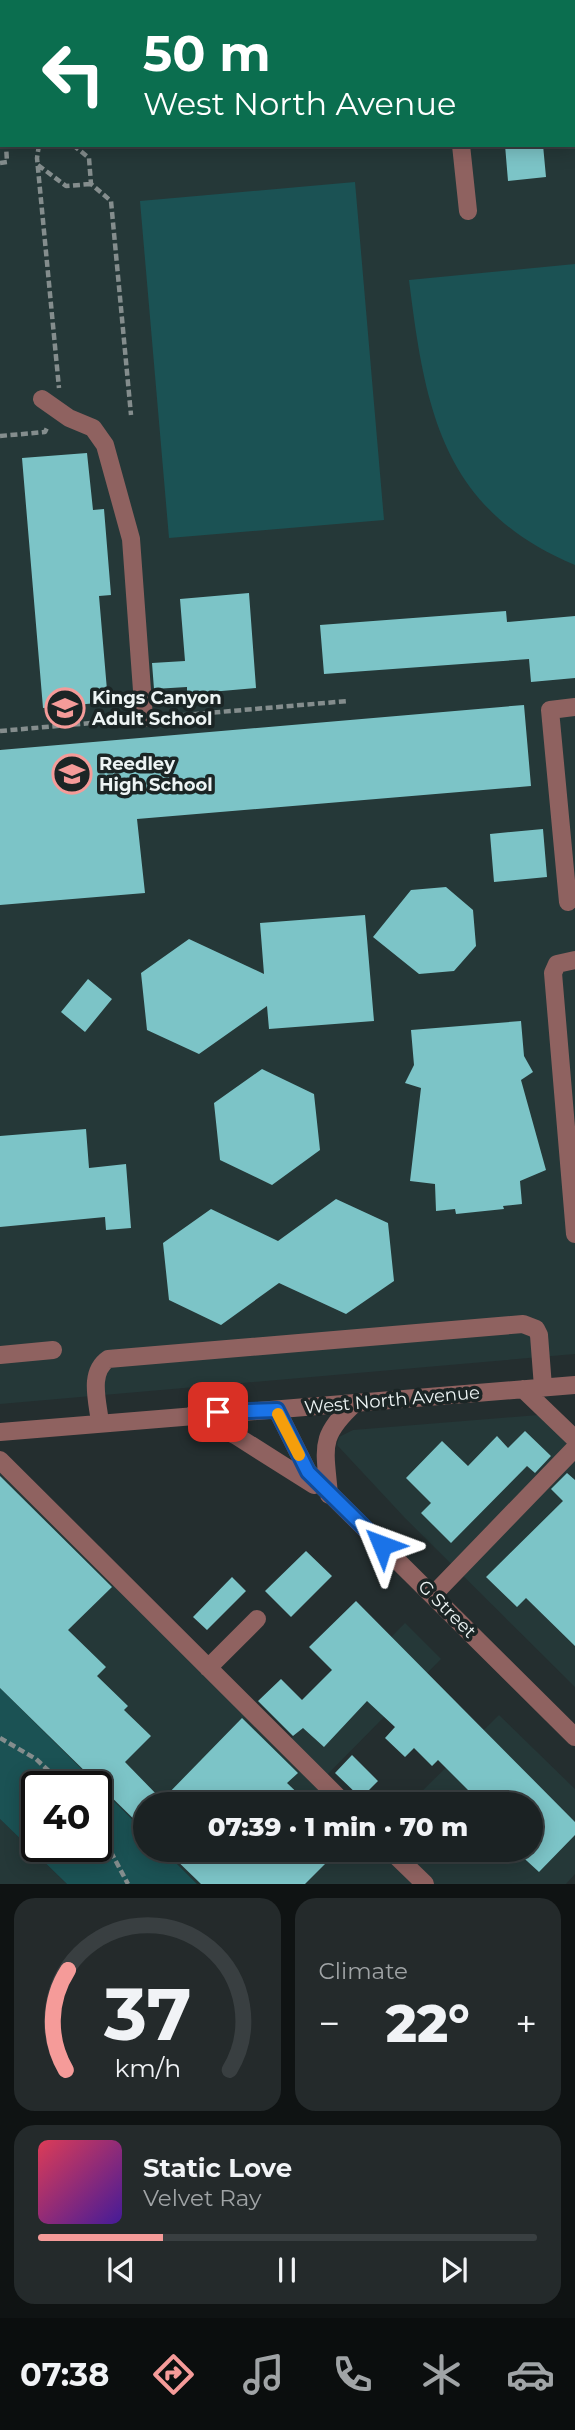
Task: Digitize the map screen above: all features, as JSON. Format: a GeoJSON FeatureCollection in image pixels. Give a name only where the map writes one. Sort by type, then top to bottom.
{"type":"FeatureCollection","features":[{"type":"Feature","properties":{"kind":"street"},"geometry":{"type":"LineString","coordinates":[[461,147],[468,211]]}},
{"type":"Feature","properties":{"kind":"street"},"geometry":{"type":"LineString","coordinates":[[42,399],[93,428],[102,437],[131,539],[144,718]]}},
{"type":"Feature","properties":{"kind":"street"},"geometry":{"type":"LineString","coordinates":[[568,902],[550,709],[575,707]]}},
{"type":"Feature","properties":{"kind":"street"},"geometry":{"type":"LineString","coordinates":[[575,960],[556,964],[553,973],[575,1234]]}},
{"type":"Feature","properties":{"kind":"street"},"geometry":{"type":"LineString","coordinates":[[100,1423],[96,1376],[102,1363],[108,1359],[510,1325],[523,1324],[536,1329],[543,1387]]}},
{"type":"Feature","properties":{"kind":"street"},"geometry":{"type":"LineString","coordinates":[[0,1355],[53,1350]]}},
{"type":"Feature","properties":{"kind":"street","name":"West North Avenue"},"geometry":{"type":"LineString","coordinates":[[2,1432],[575,1385]]}},
{"type":"Feature","properties":{"kind":"street"},"geometry":{"type":"LineString","coordinates":[[523,1389],[575,1439]]}},
{"type":"Feature","properties":{"kind":"street"},"geometry":{"type":"LineString","coordinates":[[329,1495],[325,1455],[328,1435],[332,1425],[355,1403]]}},
{"type":"Feature","properties":{"kind":"street","name":"G Street"},"geometry":{"type":"LineString","coordinates":[[277,1410],[308,1472],[434,1594],[575,1737]]}},
{"type":"Feature","properties":{"kind":"street"},"geometry":{"type":"LineString","coordinates":[[192,1415],[235,1436],[329,1495]]}},
{"type":"Feature","properties":{"kind":"street"},"geometry":{"type":"LineString","coordinates":[[2,1432],[0,1458],[333,1792]]}},
{"type":"Feature","properties":{"kind":"street"},"geometry":{"type":"LineString","coordinates":[[434,1594],[575,1448]]}},
{"type":"Feature","properties":{"kind":"street"},"geometry":{"type":"LineString","coordinates":[[208,1668],[257,1619]]}},
{"type":"Feature","properties":{"kind":"street"},"geometry":{"type":"LineString","coordinates":[[402,1862],[425,1884]]}},
{"type":"Feature","properties":{"kind":"path"},"geometry":{"type":"LineString","coordinates":[[0,163],[7,162],[6,147]]}},
{"type":"Feature","properties":{"kind":"path"},"geometry":{"type":"LineString","coordinates":[[0,436],[45,432],[67,397],[58,387],[57,379],[38,165],[39,147]]}},
{"type":"Feature","properties":{"kind":"path"},"geometry":{"type":"LineString","coordinates":[[75,147],[89,158],[91,184]]}},
{"type":"Feature","properties":{"kind":"path"},"geometry":{"type":"LineString","coordinates":[[38,165],[66,186],[91,184],[111,201],[131,415]]}},
{"type":"Feature","properties":{"kind":"path"},"geometry":{"type":"LineString","coordinates":[[0,731],[348,701]]}},
{"type":"Feature","properties":{"kind":"path"},"geometry":{"type":"LineString","coordinates":[[0,1738],[36,1759],[49,1771]]}},
{"type":"Feature","properties":{"kind":"path"},"geometry":{"type":"LineString","coordinates":[[112,1854],[128,1884]]}},
{"type":"Feature","properties":{"kind":"shaded area"},"geometry":{"type":"Polygon","coordinates":[[[0,147],[575,147],[575,1354],[0,1404],[0,147]]]}},
{"type":"Feature","properties":{"kind":"shaded area"},"geometry":{"type":"Polygon","coordinates":[[[355,182],[384,520],[169,538],[140,201],[355,182]]]}},
{"type":"Feature","properties":{"kind":"shaded area"},"geometry":{"type":"Polygon","coordinates":[[[575,264],[575,565],[530,542],[495,515],[468,484],[448,450],[433,412],[423,371],[409,280],[575,264]]]}},
{"type":"Feature","properties":{"kind":"shaded area"},"geometry":{"type":"Polygon","coordinates":[[[550,1414],[575,1439],[575,1687],[405,1518],[337,1445],[339,1437],[353,1430],[550,1414]]]}},
{"type":"Feature","properties":{"kind":"shaded area"},"geometry":{"type":"Polygon","coordinates":[[[0,1460],[285,1745],[405,1623],[441,1659],[322,1780],[334,1792],[133,1792],[133,1820],[112,1799],[112,1771],[84,1771],[0,1688],[0,1460]]]}},
{"type":"Feature","properties":{"kind":"shaded area"},"geometry":{"type":"Polygon","coordinates":[[[0,1688],[84,1771],[21,1771],[21,1839],[0,1819],[0,1688]]]}},
{"type":"Feature","properties":{"kind":"shaded area"},"geometry":{"type":"Polygon","coordinates":[[[499,1715],[575,1789],[575,1874],[566,1884],[197,1884],[175,1862],[543,1862],[543,1792],[421,1792],[499,1715]]]}},
{"type":"Feature","properties":{"kind":"shaded area"},"geometry":{"type":"Polygon","coordinates":[[[112,1799],[133,1820],[133,1862],[175,1862],[197,1884],[67,1884],[44,1862],[112,1862],[112,1799]]]}},
{"type":"Feature","properties":{"kind":"shaded area"},"geometry":{"type":"Polygon","coordinates":[[[0,1819],[21,1839],[21,1862],[44,1862],[67,1884],[0,1884],[0,1819]]]}},
{"type":"Feature","properties":{"kind":"building"},"geometry":{"type":"Polygon","coordinates":[[[505,147],[543,147],[546,177],[508,181],[505,147]]]}},
{"type":"Feature","properties":{"kind":"building"},"geometry":{"type":"Polygon","coordinates":[[[87,453],[93,510],[104,509],[111,595],[99,596],[108,702],[43,708],[22,458],[87,453]]]}},
{"type":"Feature","properties":{"kind":"building"},"geometry":{"type":"Polygon","coordinates":[[[249,593],[256,688],[187,694],[187,687],[154,689],[152,663],[185,661],[180,599],[249,593]]]}},
{"type":"Feature","properties":{"kind":"building"},"geometry":{"type":"Polygon","coordinates":[[[506,611],[507,622],[575,616],[575,678],[531,682],[529,659],[324,674],[320,625],[506,611]]]}},
{"type":"Feature","properties":{"kind":"building"},"geometry":{"type":"Polygon","coordinates":[[[524,705],[531,786],[137,819],[145,893],[0,905],[0,750],[524,705]]]}},
{"type":"Feature","properties":{"kind":"building"},"geometry":{"type":"Polygon","coordinates":[[[543,829],[547,877],[494,882],[490,834],[543,829]]]}},
{"type":"Feature","properties":{"kind":"building"},"geometry":{"type":"Polygon","coordinates":[[[446,887],[473,910],[476,946],[454,971],[419,974],[373,937],[411,890],[446,887]]]}},
{"type":"Feature","properties":{"kind":"building"},"geometry":{"type":"Polygon","coordinates":[[[365,915],[374,1021],[269,1029],[267,1006],[199,1054],[147,1030],[141,973],[189,939],[264,974],[260,923],[365,915]]]}},
{"type":"Feature","properties":{"kind":"building"},"geometry":{"type":"Polygon","coordinates":[[[88,979],[112,999],[85,1032],[61,1012],[88,979]]]}},
{"type":"Feature","properties":{"kind":"building"},"geometry":{"type":"Polygon","coordinates":[[[521,1021],[524,1056],[533,1072],[521,1080],[546,1170],[520,1181],[522,1204],[503,1206],[504,1209],[456,1214],[455,1209],[436,1211],[435,1184],[410,1181],[421,1088],[405,1083],[414,1065],[411,1030],[521,1021]]]}},
{"type":"Feature","properties":{"kind":"building"},"geometry":{"type":"Polygon","coordinates":[[[262,1069],[314,1094],[320,1150],[272,1185],[220,1160],[214,1103],[262,1069]]]}},
{"type":"Feature","properties":{"kind":"building"},"geometry":{"type":"Polygon","coordinates":[[[86,1129],[89,1168],[126,1164],[131,1228],[106,1230],[105,1217],[0,1227],[0,1136],[86,1129]]]}},
{"type":"Feature","properties":{"kind":"building"},"geometry":{"type":"Polygon","coordinates":[[[336,1199],[388,1223],[394,1281],[346,1314],[279,1283],[221,1325],[169,1300],[163,1243],[211,1209],[278,1241],[336,1199]]]}},
{"type":"Feature","properties":{"kind":"building"},"geometry":{"type":"Polygon","coordinates":[[[525,1431],[551,1456],[535,1473],[527,1466],[451,1543],[421,1513],[431,1503],[406,1478],[442,1441],[468,1466],[497,1436],[508,1448],[525,1431]]]}},
{"type":"Feature","properties":{"kind":"building"},"geometry":{"type":"Polygon","coordinates":[[[567,1473],[575,1480],[575,1646],[526,1598],[517,1607],[486,1577],[563,1501],[551,1489],[567,1473]]]}},
{"type":"Feature","properties":{"kind":"building"},"geometry":{"type":"Polygon","coordinates":[[[0,1476],[112,1587],[68,1630],[106,1667],[97,1676],[128,1706],[124,1710],[151,1736],[125,1762],[154,1792],[133,1792],[133,1818],[112,1798],[112,1771],[85,1771],[0,1688],[0,1476]]]}},
{"type":"Feature","properties":{"kind":"building"},"geometry":{"type":"Polygon","coordinates":[[[306,1551],[332,1576],[291,1617],[265,1591],[306,1551]]]}},
{"type":"Feature","properties":{"kind":"building"},"geometry":{"type":"Polygon","coordinates":[[[232,1577],[246,1591],[207,1630],[193,1617],[232,1577]]]}},
{"type":"Feature","properties":{"kind":"building"},"geometry":{"type":"Polygon","coordinates":[[[356,1601],[575,1822],[575,1835],[539,1872],[528,1862],[543,1862],[543,1792],[470,1792],[438,1760],[432,1766],[414,1748],[405,1757],[385,1738],[395,1727],[367,1701],[324,1747],[303,1728],[293,1736],[258,1701],[281,1679],[302,1700],[332,1670],[309,1647],[356,1601]]]}},
{"type":"Feature","properties":{"kind":"building"},"geometry":{"type":"Polygon","coordinates":[[[242,1718],[298,1773],[287,1783],[296,1792],[170,1792],[242,1718]]]}},
{"type":"Feature","properties":{"kind":"building"},"geometry":{"type":"Polygon","coordinates":[[[352,1755],[378,1781],[367,1792],[355,1792],[335,1773],[352,1755]]]}},
{"type":"Feature","properties":{"kind":"building"},"geometry":{"type":"Polygon","coordinates":[[[178,1862],[327,1862],[305,1884],[201,1884],[178,1862]]]}},
{"type":"Feature","properties":{"kind":"slow traffic"},"geometry":{"type":"LineString","coordinates":[[278,1414],[299,1455]]}},
{"type":"Feature","properties":{"kind":"place","name":"Kings Canyon Adult School"},"geometry":{"type":"Point","coordinates":[65,708]}},
{"type":"Feature","properties":{"kind":"place","name":"Reedley High School"},"geometry":{"type":"Point","coordinates":[72,774]}},
{"type":"Feature","properties":{"kind":"route"},"geometry":{"type":"LineString","coordinates":[[218,1412],[277,1410],[308,1472],[382,1545]]}}]}
